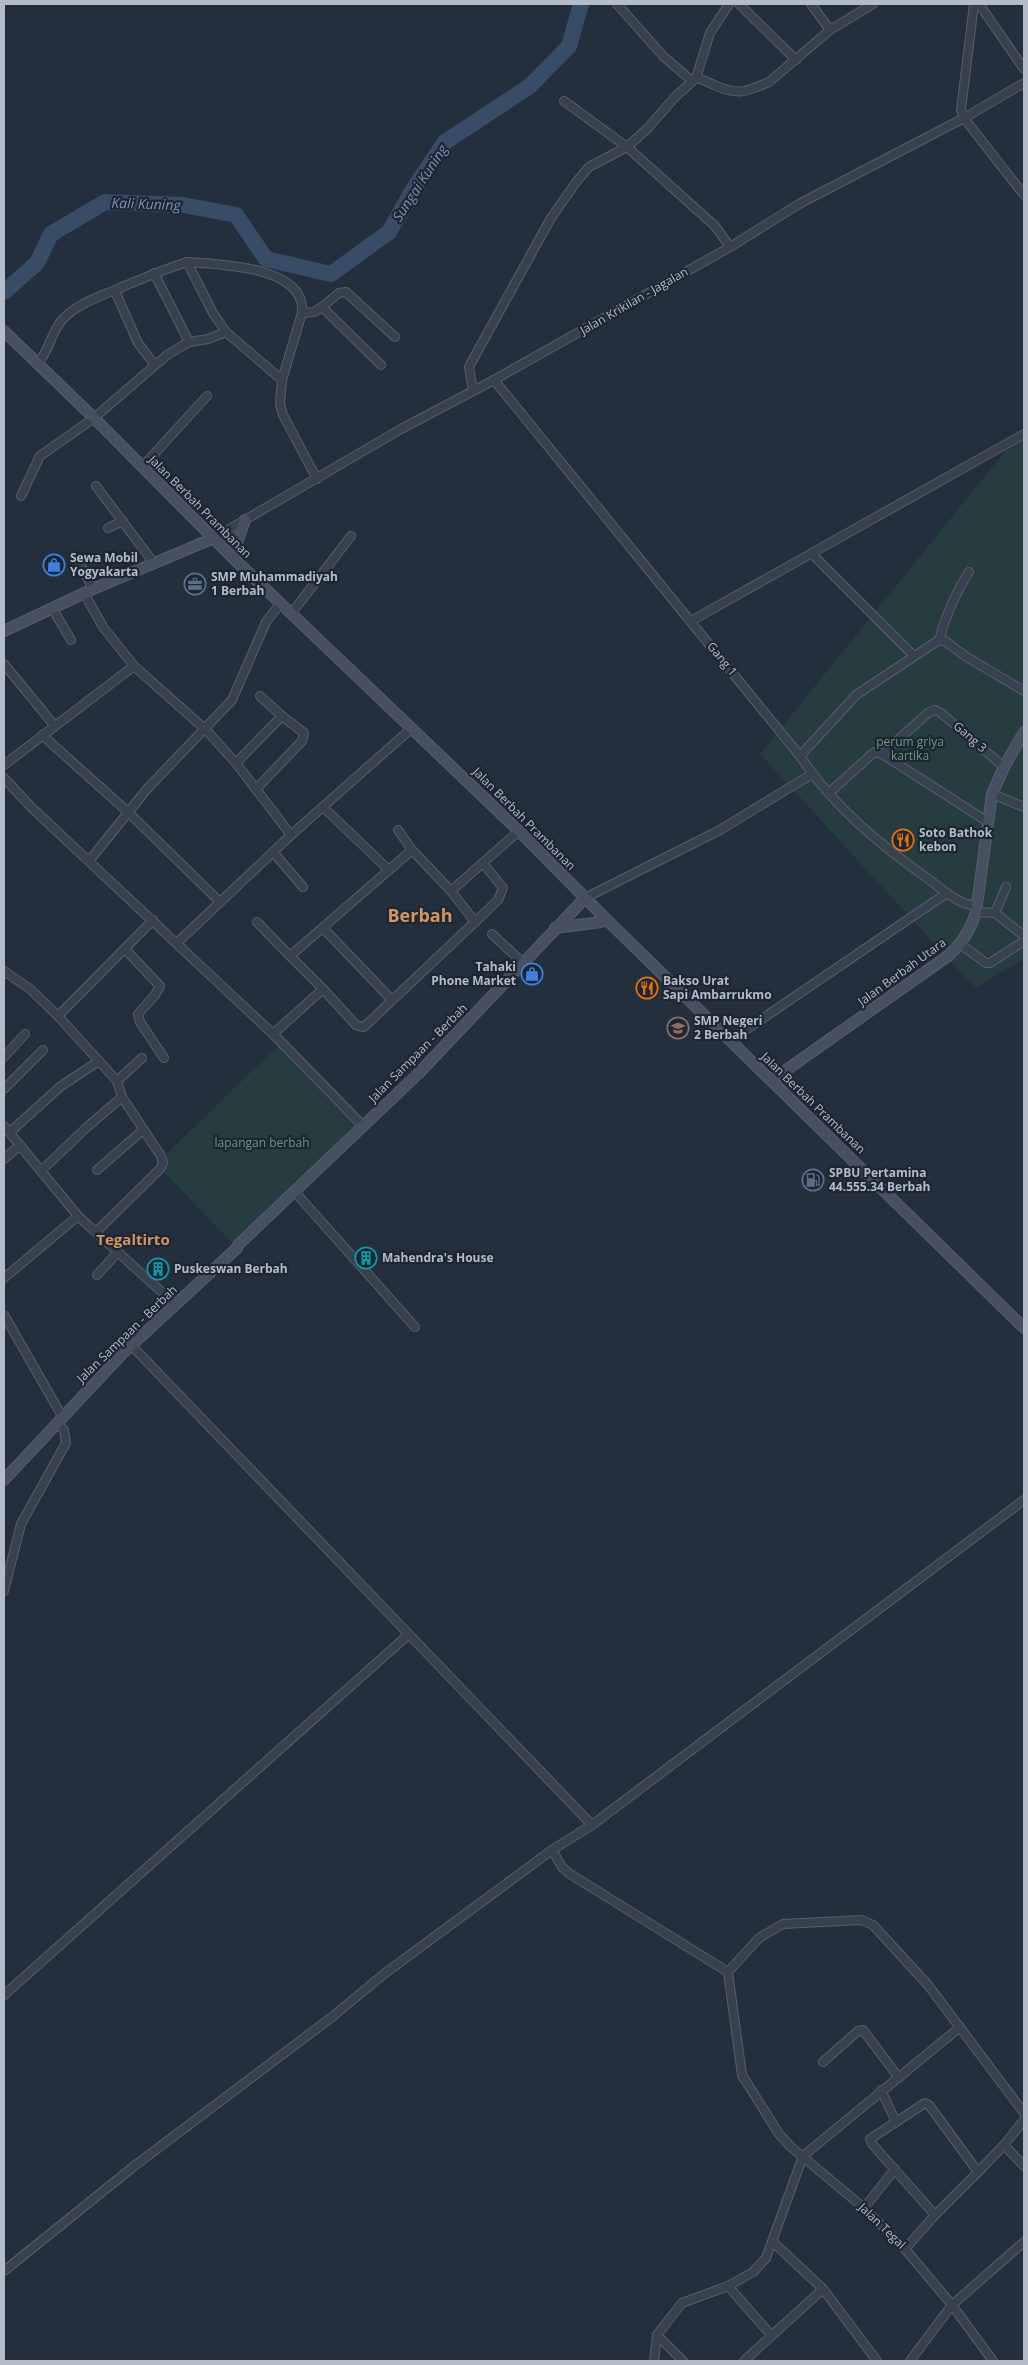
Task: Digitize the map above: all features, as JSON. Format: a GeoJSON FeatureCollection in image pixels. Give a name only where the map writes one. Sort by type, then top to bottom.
{"type":"FeatureCollection","features":[{"type":"Feature","properties":{"kind":"main road","name":"Jalan Berbah Prambanan"},"geometry":{"type":"LineString","coordinates":[[4,331],[143,466],[280,604],[519,831],[1024,1328]]}},
{"type":"Feature","properties":{"kind":"main road"},"geometry":{"type":"LineString","coordinates":[[232,557],[245,520]]}},
{"type":"Feature","properties":{"kind":"main road"},"geometry":{"type":"LineString","coordinates":[[4,632],[88,591],[153,562],[214,538]]}},
{"type":"Feature","properties":{"kind":"main road","name":"Jalan Berbah Utara"},"geometry":{"type":"LineString","coordinates":[[772,1080],[948,956],[960,944],[971,927],[976,909],[992,794],[1004,767],[1024,732]]}},
{"type":"Feature","properties":{"kind":"main road","name":"Jalan Sampaan - Berbah"},"geometry":{"type":"LineString","coordinates":[[4,1480],[59,1419],[132,1346],[450,1041],[522,962],[586,898]]}},
{"type":"Feature","properties":{"kind":"main road"},"geometry":{"type":"LineString","coordinates":[[555,928],[601,922],[606,918]]}},
{"type":"Feature","properties":{"kind":"street"},"geometry":{"type":"LineString","coordinates":[[617,4],[664,56],[694,80],[729,92],[742,93],[769,82],[830,30],[873,4]]}},
{"type":"Feature","properties":{"kind":"street"},"geometry":{"type":"LineString","coordinates":[[472,391],[471,363],[551,218],[589,167],[627,147],[694,80],[710,33],[729,4]]}},
{"type":"Feature","properties":{"kind":"street"},"geometry":{"type":"LineString","coordinates":[[739,4],[796,60]]}},
{"type":"Feature","properties":{"kind":"street"},"geometry":{"type":"LineString","coordinates":[[812,4],[830,30]]}},
{"type":"Feature","properties":{"kind":"street"},"geometry":{"type":"LineString","coordinates":[[974,4],[961,110],[964,118],[1024,195]]}},
{"type":"Feature","properties":{"kind":"street"},"geometry":{"type":"LineString","coordinates":[[978,4],[1024,68]]}},
{"type":"Feature","properties":{"kind":"street","name":"Jalan Krikilan - Jagalan"},"geometry":{"type":"LineString","coordinates":[[214,538],[401,429],[494,380],[730,246],[799,204],[964,118],[1024,83]]}},
{"type":"Feature","properties":{"kind":"street"},"geometry":{"type":"LineString","coordinates":[[564,101],[627,147],[715,226],[730,246]]}},
{"type":"Feature","properties":{"kind":"street"},"geometry":{"type":"LineString","coordinates":[[187,262],[213,313],[226,332],[282,380]]}},
{"type":"Feature","properties":{"kind":"street"},"geometry":{"type":"LineString","coordinates":[[38,363],[52,334],[64,318],[89,300],[115,291],[154,273],[187,262],[248,266],[269,274],[282,280],[300,296],[303,302],[302,312],[282,380],[280,404],[283,415],[317,479]]}},
{"type":"Feature","properties":{"kind":"street"},"geometry":{"type":"LineString","coordinates":[[154,273],[189,342]]}},
{"type":"Feature","properties":{"kind":"street"},"geometry":{"type":"LineString","coordinates":[[115,291],[138,343],[155,365]]}},
{"type":"Feature","properties":{"kind":"street"},"geometry":{"type":"LineString","coordinates":[[302,312],[314,312],[338,293],[346,292],[395,338]]}},
{"type":"Feature","properties":{"kind":"street"},"geometry":{"type":"LineString","coordinates":[[322,307],[381,365]]}},
{"type":"Feature","properties":{"kind":"street"},"geometry":{"type":"LineString","coordinates":[[21,496],[40,456],[94,418],[155,365],[189,342],[208,340],[226,332]]}},
{"type":"Feature","properties":{"kind":"street","name":"Gang 1"},"geometry":{"type":"LineString","coordinates":[[494,380],[691,620],[800,756],[812,774],[857,824],[890,852],[947,893],[976,909],[995,913]]}},
{"type":"Feature","properties":{"kind":"street"},"geometry":{"type":"LineString","coordinates":[[143,466],[207,396]]}},
{"type":"Feature","properties":{"kind":"street"},"geometry":{"type":"LineString","coordinates":[[691,620],[1024,434]]}},
{"type":"Feature","properties":{"kind":"street"},"geometry":{"type":"LineString","coordinates":[[96,486],[153,562]]}},
{"type":"Feature","properties":{"kind":"street"},"geometry":{"type":"LineString","coordinates":[[108,528],[123,521]]}},
{"type":"Feature","properties":{"kind":"street"},"geometry":{"type":"LineString","coordinates":[[291,614],[351,536]]}},
{"type":"Feature","properties":{"kind":"street"},"geometry":{"type":"LineString","coordinates":[[813,555],[913,655]]}},
{"type":"Feature","properties":{"kind":"street"},"geometry":{"type":"LineString","coordinates":[[77,558],[103,627],[134,666],[206,730],[236,763],[257,788],[291,835]]}},
{"type":"Feature","properties":{"kind":"street"},"geometry":{"type":"LineString","coordinates":[[939,640],[947,613],[960,585],[969,572]]}},
{"type":"Feature","properties":{"kind":"street"},"geometry":{"type":"LineString","coordinates":[[88,861],[147,789],[206,730],[232,700],[266,622],[280,604]]}},
{"type":"Feature","properties":{"kind":"street"},"geometry":{"type":"LineString","coordinates":[[52,608],[71,640]]}},
{"type":"Feature","properties":{"kind":"street"},"geometry":{"type":"LineString","coordinates":[[800,756],[856,695],[913,655],[939,640],[945,641],[1024,691]]}},
{"type":"Feature","properties":{"kind":"street"},"geometry":{"type":"LineString","coordinates":[[4,664],[54,725]]}},
{"type":"Feature","properties":{"kind":"street"},"geometry":{"type":"LineString","coordinates":[[4,765],[54,725],[134,666]]}},
{"type":"Feature","properties":{"kind":"street"},"geometry":{"type":"LineString","coordinates":[[257,788],[304,737],[304,734],[260,696]]}},
{"type":"Feature","properties":{"kind":"street","name":"Gang 3"},"geometry":{"type":"LineString","coordinates":[[882,754],[928,713],[934,710],[942,713],[1004,767]]}},
{"type":"Feature","properties":{"kind":"street"},"geometry":{"type":"LineString","coordinates":[[236,763],[282,716]]}},
{"type":"Feature","properties":{"kind":"street"},"geometry":{"type":"LineString","coordinates":[[177,943],[291,835],[412,728]]}},
{"type":"Feature","properties":{"kind":"street"},"geometry":{"type":"LineString","coordinates":[[42,735],[128,812],[220,902]]}},
{"type":"Feature","properties":{"kind":"street"},"geometry":{"type":"LineString","coordinates":[[829,793],[876,752],[988,822]]}},
{"type":"Feature","properties":{"kind":"street"},"geometry":{"type":"LineString","coordinates":[[586,898],[720,830],[812,774]]}},
{"type":"Feature","properties":{"kind":"street"},"geometry":{"type":"LineString","coordinates":[[4,778],[88,861],[273,1034],[363,1126]]}},
{"type":"Feature","properties":{"kind":"street"},"geometry":{"type":"LineString","coordinates":[[992,794],[1024,807]]}},
{"type":"Feature","properties":{"kind":"street"},"geometry":{"type":"LineString","coordinates":[[323,807],[389,870]]}},
{"type":"Feature","properties":{"kind":"street"},"geometry":{"type":"LineString","coordinates":[[398,830],[412,850],[451,891],[475,922]]}},
{"type":"Feature","properties":{"kind":"street"},"geometry":{"type":"LineString","coordinates":[[451,891],[519,831]]}},
{"type":"Feature","properties":{"kind":"street"},"geometry":{"type":"LineString","coordinates":[[290,956],[412,850]]}},
{"type":"Feature","properties":{"kind":"street"},"geometry":{"type":"LineString","coordinates":[[274,852],[303,887]]}},
{"type":"Feature","properties":{"kind":"street"},"geometry":{"type":"LineString","coordinates":[[257,922],[360,1026],[370,1022],[498,900],[503,888],[484,862]]}},
{"type":"Feature","properties":{"kind":"street"},"geometry":{"type":"LineString","coordinates":[[1006,888],[995,913],[1024,936]]}},
{"type":"Feature","properties":{"kind":"street"},"geometry":{"type":"LineString","coordinates":[[731,1040],[947,893]]}},
{"type":"Feature","properties":{"kind":"street"},"geometry":{"type":"LineString","coordinates":[[58,1016],[153,920]]}},
{"type":"Feature","properties":{"kind":"street"},"geometry":{"type":"LineString","coordinates":[[323,928],[392,1000]]}},
{"type":"Feature","properties":{"kind":"street"},"geometry":{"type":"LineString","coordinates":[[492,934],[522,962]]}},
{"type":"Feature","properties":{"kind":"street"},"geometry":{"type":"LineString","coordinates":[[960,944],[986,963],[990,963],[1024,941]]}},
{"type":"Feature","properties":{"kind":"street"},"geometry":{"type":"LineString","coordinates":[[125,948],[160,986],[155,995],[138,1014],[140,1022],[164,1058]]}},
{"type":"Feature","properties":{"kind":"street"},"geometry":{"type":"LineString","coordinates":[[4,971],[30,989],[58,1016],[117,1081],[122,1097],[161,1156],[163,1163],[160,1169],[96,1232]]}},
{"type":"Feature","properties":{"kind":"street"},"geometry":{"type":"LineString","coordinates":[[273,1034],[323,989]]}},
{"type":"Feature","properties":{"kind":"street"},"geometry":{"type":"LineString","coordinates":[[4,1057],[25,1034]]}},
{"type":"Feature","properties":{"kind":"street"},"geometry":{"type":"LineString","coordinates":[[4,1090],[43,1050]]}},
{"type":"Feature","properties":{"kind":"street"},"geometry":{"type":"LineString","coordinates":[[117,1081],[142,1058]]}},
{"type":"Feature","properties":{"kind":"street"},"geometry":{"type":"LineString","coordinates":[[99,1061],[61,1086],[7,1129],[78,1216],[176,1305]]}},
{"type":"Feature","properties":{"kind":"street"},"geometry":{"type":"LineString","coordinates":[[41,1171],[122,1097]]}},
{"type":"Feature","properties":{"kind":"street"},"geometry":{"type":"LineString","coordinates":[[97,1170],[143,1130]]}},
{"type":"Feature","properties":{"kind":"street"},"geometry":{"type":"LineString","coordinates":[[4,1159],[20,1145]]}},
{"type":"Feature","properties":{"kind":"street"},"geometry":{"type":"LineString","coordinates":[[294,1191],[416,1327]]}},
{"type":"Feature","properties":{"kind":"street"},"geometry":{"type":"LineString","coordinates":[[4,1278],[78,1216]]}},
{"type":"Feature","properties":{"kind":"street"},"geometry":{"type":"LineString","coordinates":[[97,1274],[118,1252]]}},
{"type":"Feature","properties":{"kind":"street"},"geometry":{"type":"LineString","coordinates":[[4,1315],[59,1419],[64,1430],[66,1443],[21,1524],[4,1591]]}},
{"type":"Feature","properties":{"kind":"street"},"geometry":{"type":"LineString","coordinates":[[132,1346],[592,1825]]}},
{"type":"Feature","properties":{"kind":"street"},"geometry":{"type":"LineString","coordinates":[[4,2271],[133,2167],[332,2017],[384,1974],[552,1850],[592,1825],[1024,1500]]}},
{"type":"Feature","properties":{"kind":"street"},"geometry":{"type":"LineString","coordinates":[[4,1995],[408,1635]]}},
{"type":"Feature","properties":{"kind":"street"},"geometry":{"type":"LineString","coordinates":[[552,1850],[562,1867],[605,1896],[728,1972],[759,1938],[783,1924],[861,1920],[873,1925],[928,1985],[1024,2113]]}},
{"type":"Feature","properties":{"kind":"street","name":"Jalan Tegal"},"geometry":{"type":"LineString","coordinates":[[728,1972],[742,2076],[780,2134],[791,2147],[864,2208],[905,2249],[952,2305],[992,2361]]}},
{"type":"Feature","properties":{"kind":"street"},"geometry":{"type":"LineString","coordinates":[[654,2361],[657,2335],[682,2303],[728,2286],[760,2266],[774,2243],[803,2156],[960,2027]]}},
{"type":"Feature","properties":{"kind":"street"},"geometry":{"type":"LineString","coordinates":[[823,2062],[858,2031],[863,2030],[899,2078]]}},
{"type":"Feature","properties":{"kind":"street"},"geometry":{"type":"LineString","coordinates":[[881,2090],[896,2122]]}},
{"type":"Feature","properties":{"kind":"street"},"geometry":{"type":"LineString","coordinates":[[935,2215],[872,2144],[870,2139],[925,2103],[929,2105],[978,2172]]}},
{"type":"Feature","properties":{"kind":"street"},"geometry":{"type":"LineString","coordinates":[[905,2249],[935,2215],[1004,2145],[1024,2120]]}},
{"type":"Feature","properties":{"kind":"street"},"geometry":{"type":"LineString","coordinates":[[1004,2145],[1024,2166]]}},
{"type":"Feature","properties":{"kind":"street"},"geometry":{"type":"LineString","coordinates":[[864,2208],[895,2169]]}},
{"type":"Feature","properties":{"kind":"street"},"geometry":{"type":"LineString","coordinates":[[910,2361],[952,2305],[1024,2242]]}},
{"type":"Feature","properties":{"kind":"street"},"geometry":{"type":"LineString","coordinates":[[774,2243],[823,2289],[877,2361]]}},
{"type":"Feature","properties":{"kind":"street"},"geometry":{"type":"LineString","coordinates":[[728,2286],[771,2335]]}},
{"type":"Feature","properties":{"kind":"street"},"geometry":{"type":"LineString","coordinates":[[749,2360],[771,2335],[823,2289]]}},
{"type":"Feature","properties":{"kind":"street"},"geometry":{"type":"LineString","coordinates":[[657,2335],[683,2361]]}},
{"type":"Feature","properties":{"kind":"green space","name":"perum griya kartika"},"geometry":{"type":"Polygon","coordinates":[[[1024,428],[1024,959],[975,988],[760,754],[1024,428]]]}},
{"type":"Feature","properties":{"kind":"green space","name":"lapangan berbah"},"geometry":{"type":"Polygon","coordinates":[[[286,1038],[368,1122],[237,1248],[156,1164],[286,1038]]]}},
{"type":"Feature","properties":{"kind":"waterway","name":"Sungai Kuning"},"geometry":{"type":"LineString","coordinates":[[4,292],[37,263],[51,234],[105,202],[184,205],[236,215],[266,259],[331,274],[389,232],[414,188],[445,142],[530,86],[569,46],[581,4]]}},
{"type":"Feature","properties":{"kind":"place","name":"Sewa Mobil Yogyakarta"},"geometry":{"type":"Point","coordinates":[54,565]}},
{"type":"Feature","properties":{"kind":"place","name":"SMP Muhammadiyah 1 Berbah"},"geometry":{"type":"Point","coordinates":[195,584]}},
{"type":"Feature","properties":{"kind":"place","name":"Soto Bathok kebon"},"geometry":{"type":"Point","coordinates":[903,840]}},
{"type":"Feature","properties":{"kind":"place","name":"Tahaki Phone Market"},"geometry":{"type":"Point","coordinates":[532,974]}},
{"type":"Feature","properties":{"kind":"place","name":"Bakso Urat Sapi Ambarrukmo"},"geometry":{"type":"Point","coordinates":[647,988]}},
{"type":"Feature","properties":{"kind":"place","name":"SMP Negeri 2 Berbah"},"geometry":{"type":"Point","coordinates":[678,1028]}},
{"type":"Feature","properties":{"kind":"place","name":"SPBU Pertamina 44.555.34 Berbah"},"geometry":{"type":"Point","coordinates":[813,1180]}},
{"type":"Feature","properties":{"kind":"place","name":"Mahendra's House"},"geometry":{"type":"Point","coordinates":[366,1258]}},
{"type":"Feature","properties":{"kind":"place","name":"Puskeswan Berbah"},"geometry":{"type":"Point","coordinates":[158,1269]}},
{"type":"Feature","properties":{"kind":"district","name":"Berbah"},"geometry":{"type":"Point","coordinates":[420,916]}},
{"type":"Feature","properties":{"kind":"district","name":"Tegaltirto"},"geometry":{"type":"Point","coordinates":[133,1240]}},
{"type":"Feature","properties":{"kind":"water label","name":"Kali Kuning"},"geometry":{"type":"Point","coordinates":[146,204]}}]}
